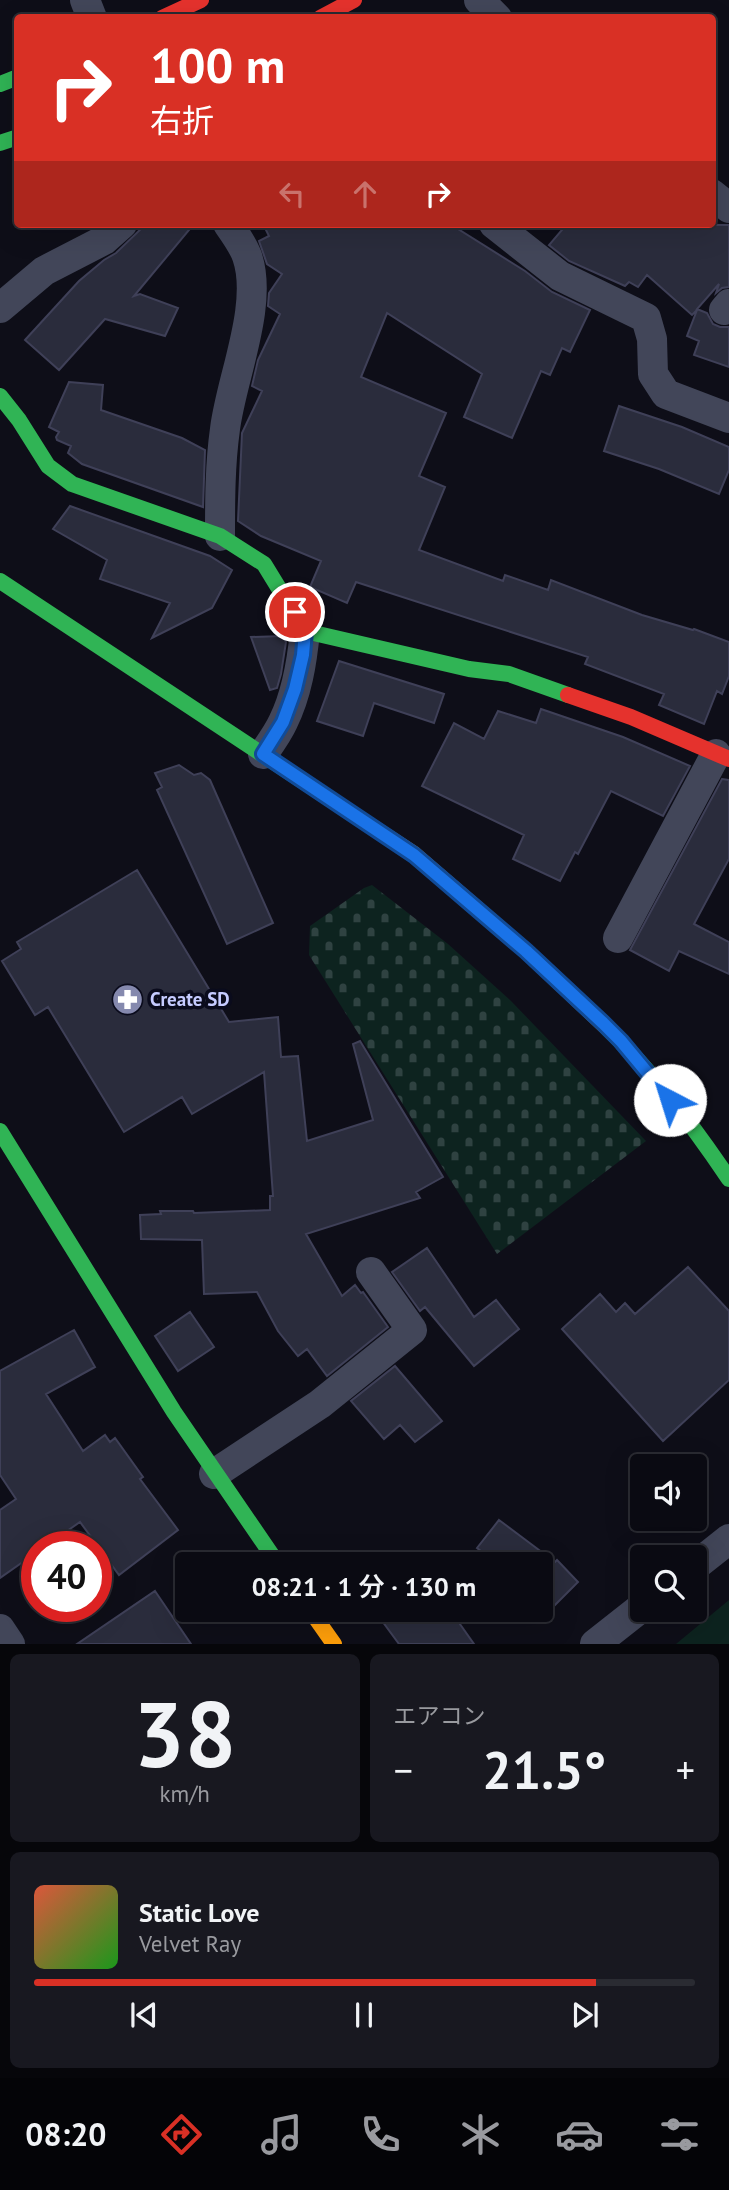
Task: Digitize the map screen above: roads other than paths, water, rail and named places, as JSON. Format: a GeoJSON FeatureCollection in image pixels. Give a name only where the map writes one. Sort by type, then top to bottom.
{"type":"FeatureCollection","features":[{"type":"Feature","properties":{"kind":"street"},"geometry":{"type":"LineString","coordinates":[[171,14],[201,0]]}},
{"type":"Feature","properties":{"kind":"street"},"geometry":{"type":"LineString","coordinates":[[328,14],[354,0]]}},
{"type":"Feature","properties":{"kind":"street"},"geometry":{"type":"LineString","coordinates":[[0,308],[44,271],[104,240],[118,228]]}},
{"type":"Feature","properties":{"kind":"street"},"geometry":{"type":"LineString","coordinates":[[220,536],[220,479],[225,427],[248,320],[251,287],[246,255],[230,228]]}},
{"type":"Feature","properties":{"kind":"street"},"geometry":{"type":"LineString","coordinates":[[499,228],[559,276],[646,318],[652,339],[653,374],[666,394],[729,418]]}},
{"type":"Feature","properties":{"kind":"street"},"geometry":{"type":"LineString","coordinates":[[0,396],[48,466],[72,484],[220,536],[264,564],[305,631],[303,655],[295,689],[283,722],[263,754]]}},
{"type":"Feature","properties":{"kind":"street"},"geometry":{"type":"LineString","coordinates":[[0,581],[414,855],[526,951],[621,1041],[703,1140],[729,1179]]}},
{"type":"Feature","properties":{"kind":"street"},"geometry":{"type":"LineString","coordinates":[[305,631],[468,669],[509,674],[631,717],[722,757],[618,938]]}},
{"type":"Feature","properties":{"kind":"street"},"geometry":{"type":"LineString","coordinates":[[0,1131],[166,1401],[269,1552]]}},
{"type":"Feature","properties":{"kind":"street"},"geometry":{"type":"LineString","coordinates":[[214,1474],[320,1404],[412,1330],[371,1272]]}},
{"type":"Feature","properties":{"kind":"street"},"geometry":{"type":"LineString","coordinates":[[707,1556],[729,1539]]}},
{"type":"Feature","properties":{"kind":"street"},"geometry":{"type":"LineString","coordinates":[[595,1644],[630,1616]]}},
{"type":"Feature","properties":{"kind":"street"},"geometry":{"type":"LineString","coordinates":[[318,1622],[334,1644]]}},
{"type":"Feature","properties":{"kind":"street"},"geometry":{"type":"LineString","coordinates":[[0,1629],[10,1644]]}},
{"type":"Feature","properties":{"kind":"place","name":"Create SD"},"geometry":{"type":"Point","coordinates":[127,999]}}]}
